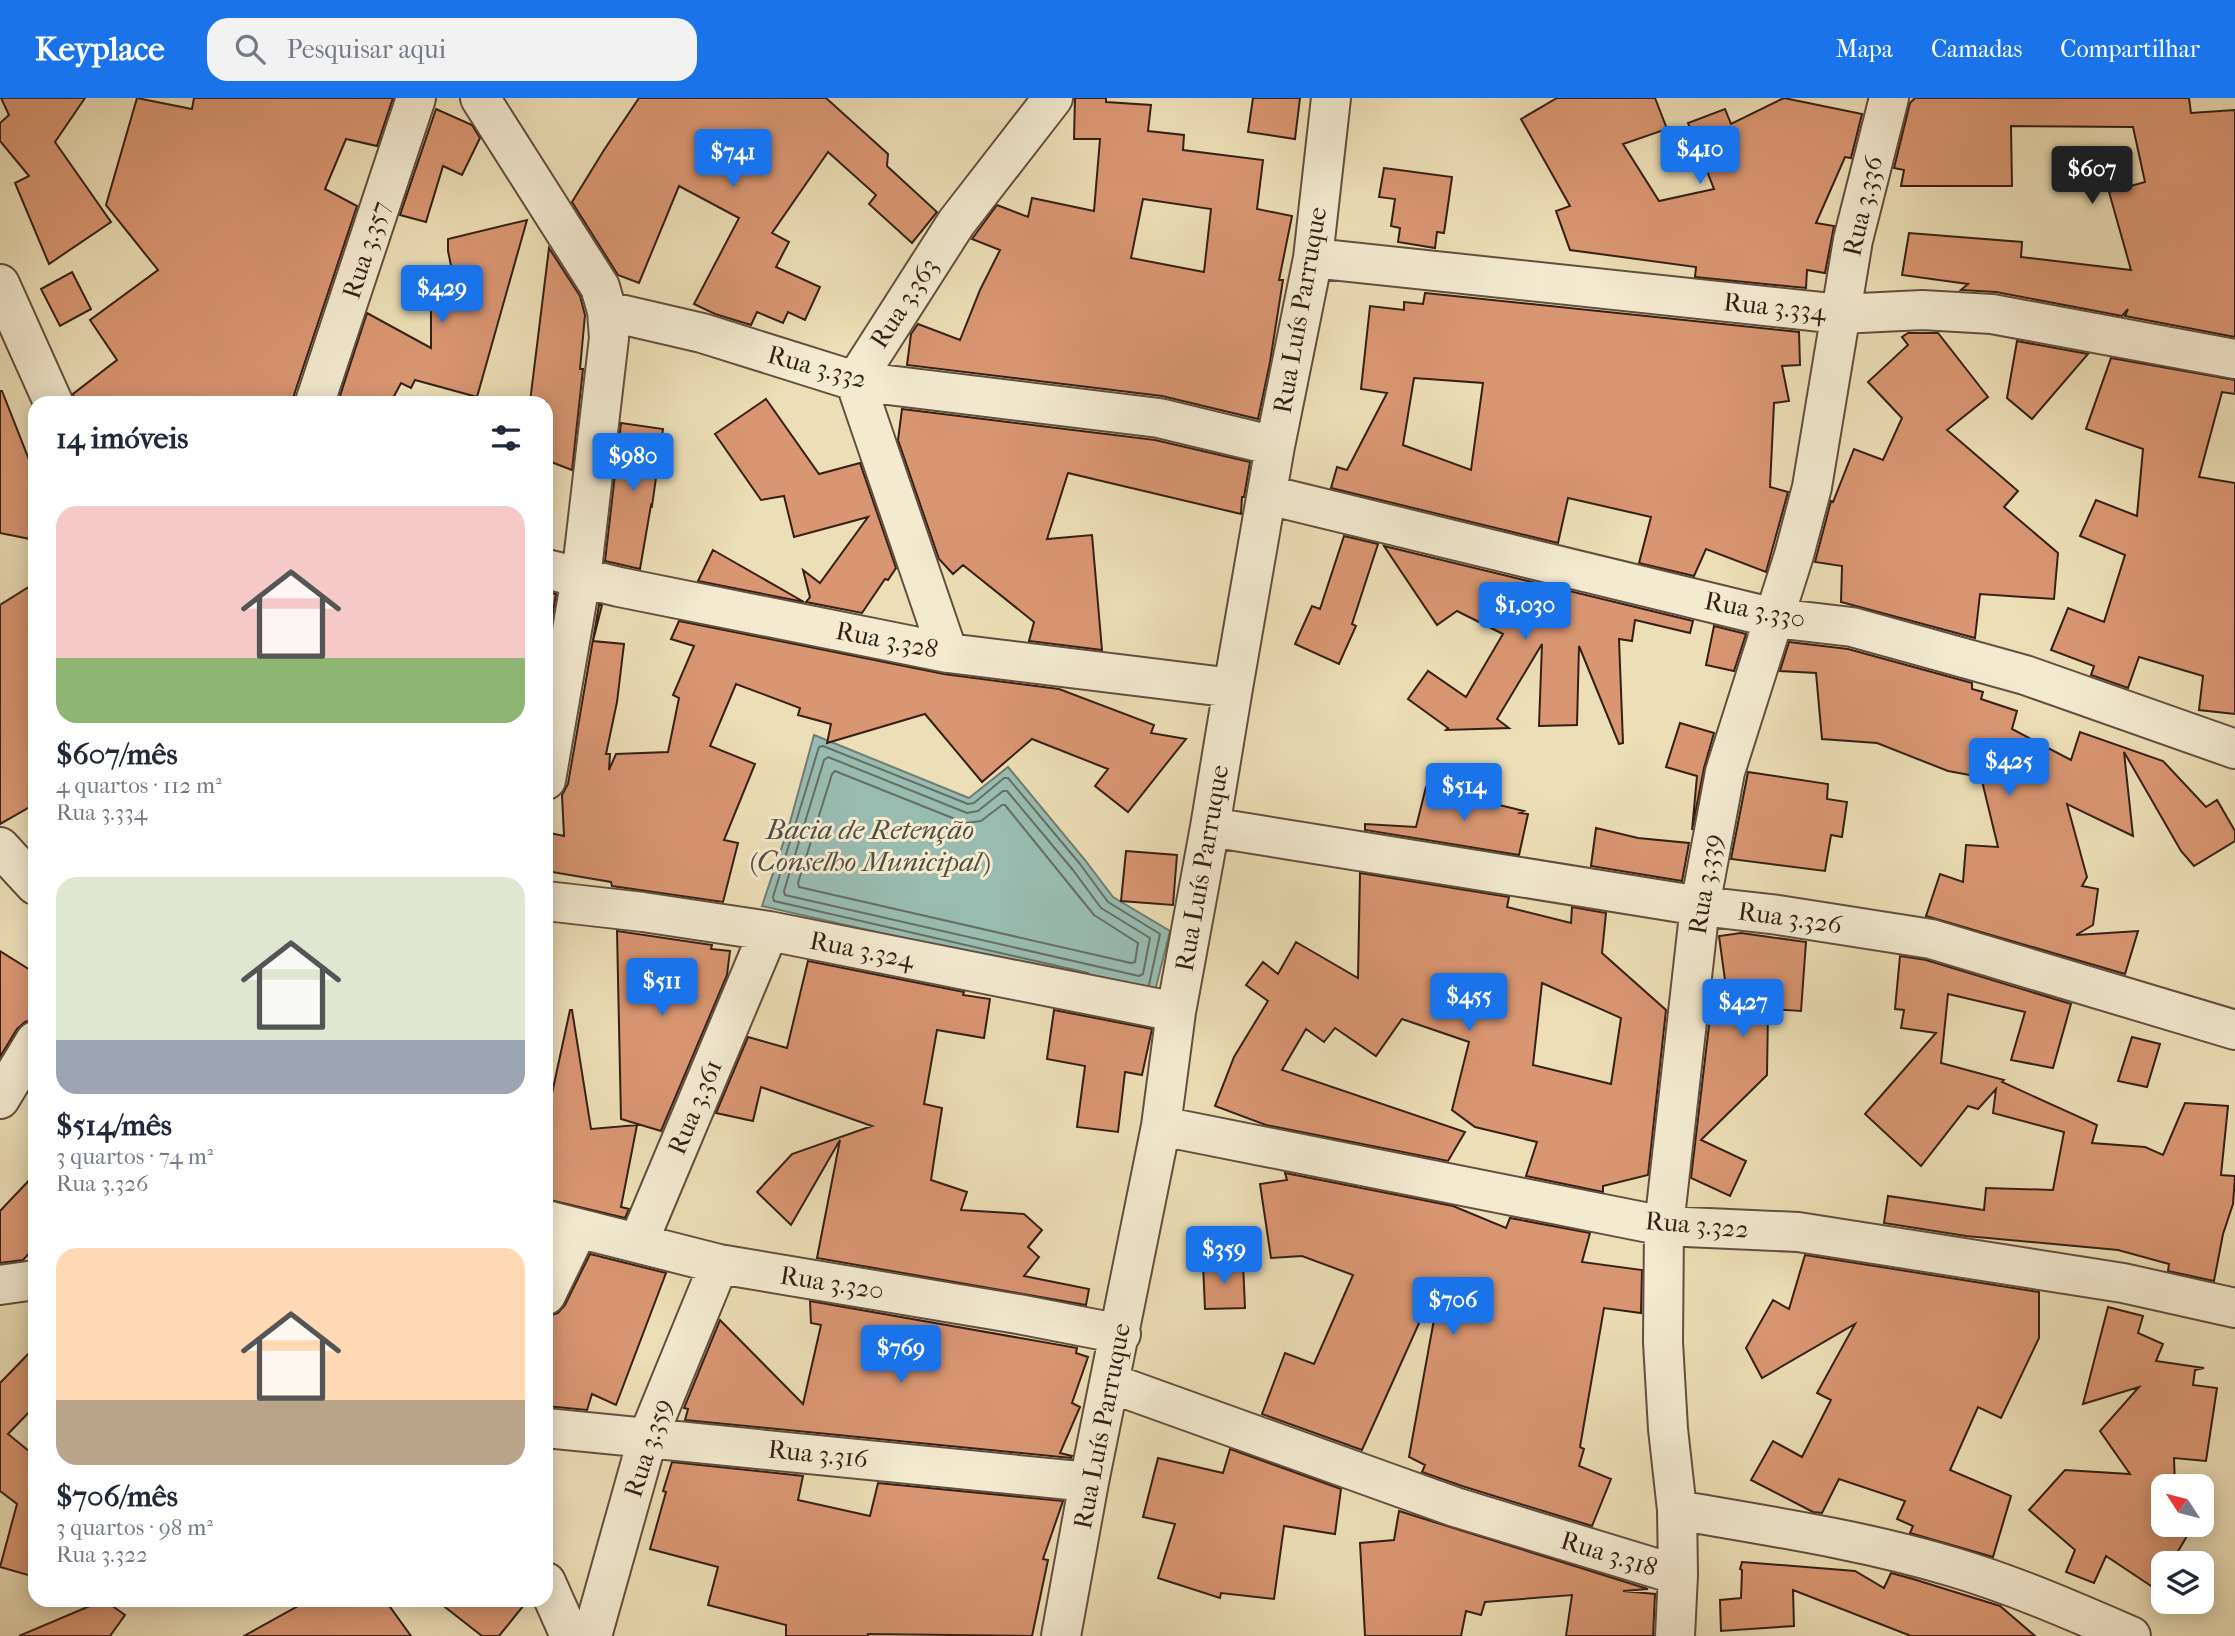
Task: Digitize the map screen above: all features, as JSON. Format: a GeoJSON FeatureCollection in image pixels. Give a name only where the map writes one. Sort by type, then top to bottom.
{"type":"FeatureCollection","features":[{"type":"Feature","properties":{"kind":"street","name":"Rua 3.357"},"geometry":{"type":"LineString","coordinates":[[317,396],[416,98]]}},
{"type":"Feature","properties":{"kind":"street"},"geometry":{"type":"LineString","coordinates":[[480,98],[600,287],[607,311],[609,338],[563,573],[553,695]]}},
{"type":"Feature","properties":{"kind":"street","name":"Rua 3.363"},"geometry":{"type":"LineString","coordinates":[[855,381],[956,223],[1053,98]]}},
{"type":"Feature","properties":{"kind":"street","name":"Rua Luís Parruque"},"geometry":{"type":"LineString","coordinates":[[1061,1636],[1161,1126],[1176,1012],[1275,446],[1313,258],[1331,98]]}},
{"type":"Feature","properties":{"kind":"street","name":"Rua 3.336"},"geometry":{"type":"LineString","coordinates":[[1840,314],[1853,240],[1889,98]]}},
{"type":"Feature","properties":{"kind":"street","name":"Rua 3.334"},"geometry":{"type":"LineString","coordinates":[[1313,258],[1840,314],[1922,310],[1992,314],[2235,359]]}},
{"type":"Feature","properties":{"kind":"street"},"geometry":{"type":"LineString","coordinates":[[0,284],[50,396]]}},
{"type":"Feature","properties":{"kind":"street","name":"Rua 3.332"},"geometry":{"type":"LineString","coordinates":[[607,311],[702,333],[855,381],[1159,418],[1275,446]]}},
{"type":"Feature","properties":{"kind":"street","name":"Rua 3.339"},"geometry":{"type":"LineString","coordinates":[[1677,1510],[1668,1430],[1663,1342],[1664,1226],[1700,906],[1725,772],[1794,555],[1812,487],[1840,314]]}},
{"type":"Feature","properties":{"kind":"street"},"geometry":{"type":"LineString","coordinates":[[855,381],[948,653]]}},
{"type":"Feature","properties":{"kind":"street","name":"Rua 3.330"},"geometry":{"type":"LineString","coordinates":[[1268,495],[1774,618],[1852,627],[2025,675],[2235,749]]}},
{"type":"Feature","properties":{"kind":"street","name":"Rua 3.328"},"geometry":{"type":"LineString","coordinates":[[563,573],[948,653],[1233,688]]}},
{"type":"Feature","properties":{"kind":"street","name":"Rua 3.326"},"geometry":{"type":"LineString","coordinates":[[1210,827],[1700,906],[1778,915],[1931,939],[2235,1030]]}},
{"type":"Feature","properties":{"kind":"street"},"geometry":{"type":"LineString","coordinates":[[0,847],[28,877]]}},
{"type":"Feature","properties":{"kind":"street","name":"Rua 3.324"},"geometry":{"type":"LineString","coordinates":[[553,902],[643,912],[769,932],[1176,1012]]}},
{"type":"Feature","properties":{"kind":"street","name":"Rua 3.361"},"geometry":{"type":"LineString","coordinates":[[638,1243],[769,932]]}},
{"type":"Feature","properties":{"kind":"street"},"geometry":{"type":"LineString","coordinates":[[0,1099],[28,1053]]}},
{"type":"Feature","properties":{"kind":"street","name":"Rua 3.322"},"geometry":{"type":"LineString","coordinates":[[1161,1126],[1664,1226],[1798,1232],[2123,1283],[2235,1308]]}},
{"type":"Feature","properties":{"kind":"street"},"geometry":{"type":"LineString","coordinates":[[553,1264],[562,1225]]}},
{"type":"Feature","properties":{"kind":"street","name":"Rua 3.320"},"geometry":{"type":"LineString","coordinates":[[562,1225],[719,1264],[1121,1334]]}},
{"type":"Feature","properties":{"kind":"street","name":"Rua 3.359"},"geometry":{"type":"LineString","coordinates":[[592,1636],[648,1437],[719,1264]]}},
{"type":"Feature","properties":{"kind":"street"},"geometry":{"type":"LineString","coordinates":[[0,1285],[28,1281]]}},
{"type":"Feature","properties":{"kind":"street","name":"Rua 3.318"},"geometry":{"type":"LineString","coordinates":[[1110,1383],[1455,1507],[1678,1574],[1677,1510]]}},
{"type":"Feature","properties":{"kind":"street","name":"Rua 3.316"},"geometry":{"type":"LineString","coordinates":[[553,1430],[1090,1482]]}},
{"type":"Feature","properties":{"kind":"street"},"geometry":{"type":"LineString","coordinates":[[1677,1510],[1858,1542],[1954,1567],[2024,1591],[2131,1636]]}},
{"type":"Feature","properties":{"kind":"street"},"geometry":{"type":"LineString","coordinates":[[1675,1636],[1678,1574]]}},
{"type":"Feature","properties":{"kind":"street"},"geometry":{"type":"LineString","coordinates":[[553,1598],[570,1636]]}},
{"type":"Feature","properties":{"kind":"water","name":"Bacia de Retenção (Conselho Municipal)"},"geometry":{"type":"Polygon","coordinates":[[[814,735],[969,798],[1008,767],[1113,897],[1170,931],[1154,995],[762,906],[789,826],[814,735]]]}},
{"type":"Feature","properties":{"kind":"building"},"geometry":{"type":"Polygon","coordinates":[[[1,98],[85,98],[55,142],[111,222],[49,264],[15,183],[29,176],[0,141],[0,123],[9,115],[1,98]]]}},
{"type":"Feature","properties":{"kind":"building"},"geometry":{"type":"Polygon","coordinates":[[[137,98],[192,109],[194,98],[393,98],[377,146],[346,139],[325,189],[357,206],[294,396],[74,396],[117,360],[90,320],[158,270],[106,205],[137,98]]]}},
{"type":"Feature","properties":{"kind":"building"},"geometry":{"type":"Polygon","coordinates":[[[639,98],[826,98],[888,154],[887,166],[937,212],[912,243],[869,204],[876,195],[828,152],[772,233],[789,242],[776,267],[820,287],[805,320],[788,312],[783,323],[757,312],[751,325],[715,314],[694,304],[739,218],[679,186],[639,283],[618,275],[572,202],[639,98]]]}},
{"type":"Feature","properties":{"kind":"building"},"geometry":{"type":"Polygon","coordinates":[[[1075,98],[1106,98],[1106,102],[1151,105],[1148,131],[1184,135],[1183,150],[1263,160],[1257,209],[1292,216],[1279,280],[1283,280],[1270,362],[1258,419],[1162,396],[907,365],[911,334],[918,324],[960,340],[1000,250],[972,239],[997,205],[1028,217],[1032,198],[1094,211],[1100,139],[1074,139],[1075,98]],[[1143,199],[1131,258],[1204,272],[1211,209],[1143,199]]]}},
{"type":"Feature","properties":{"kind":"building"},"geometry":{"type":"Polygon","coordinates":[[[1253,98],[1300,98],[1295,139],[1248,132],[1253,98]]]}},
{"type":"Feature","properties":{"kind":"building"},"geometry":{"type":"Polygon","coordinates":[[[1557,98],[1655,98],[1667,129],[1623,144],[1659,201],[1714,189],[1688,123],[1725,109],[1731,124],[1784,98],[1862,114],[1851,158],[1845,157],[1816,223],[1834,226],[1825,273],[1807,270],[1806,288],[1695,277],[1696,267],[1570,250],[1556,211],[1570,206],[1521,119],[1557,98]]]}},
{"type":"Feature","properties":{"kind":"building"},"geometry":{"type":"Polygon","coordinates":[[[1915,98],[2189,98],[2191,113],[2235,110],[2235,337],[2125,316],[2128,309],[2122,316],[1996,292],[1961,290],[1968,284],[1902,275],[1909,233],[2022,242],[2021,257],[2131,270],[2109,192],[2145,182],[2133,127],[2011,126],[2012,186],[1901,186],[1904,170],[1894,168],[1910,103],[1915,98]]]}},
{"type":"Feature","properties":{"kind":"building"},"geometry":{"type":"Polygon","coordinates":[[[436,109],[472,125],[480,138],[462,175],[443,166],[426,222],[400,215],[436,109]]]}},
{"type":"Feature","properties":{"kind":"building"},"geometry":{"type":"Polygon","coordinates":[[[1384,168],[1452,177],[1444,233],[1437,232],[1435,248],[1398,242],[1400,228],[1391,226],[1395,199],[1379,197],[1384,168]]]}},
{"type":"Feature","properties":{"kind":"building"},"geometry":{"type":"Polygon","coordinates":[[[527,220],[477,396],[415,380],[411,388],[401,383],[394,396],[340,396],[367,313],[431,348],[431,285],[455,285],[448,239],[527,220]]]}},
{"type":"Feature","properties":{"kind":"building"},"geometry":{"type":"Polygon","coordinates":[[[549,248],[580,296],[585,315],[580,369],[583,369],[572,470],[553,463],[553,396],[531,396],[549,248]]]}},
{"type":"Feature","properties":{"kind":"building"},"geometry":{"type":"Polygon","coordinates":[[[72,272],[91,309],[60,326],[41,289],[72,272]]]}},
{"type":"Feature","properties":{"kind":"building"},"geometry":{"type":"Polygon","coordinates":[[[1425,293],[1799,332],[1800,365],[1782,366],[1789,401],[1774,403],[1770,487],[1788,492],[1766,572],[1706,549],[1694,576],[1639,563],[1651,517],[1568,498],[1558,543],[1331,488],[1337,467],[1347,470],[1387,393],[1361,389],[1370,306],[1404,310],[1404,302],[1423,304],[1425,293]],[[1414,378],[1403,445],[1471,470],[1483,383],[1414,378]]]}},
{"type":"Feature","properties":{"kind":"building"},"geometry":{"type":"Polygon","coordinates":[[[1908,333],[1938,333],[1988,397],[1947,430],[2018,491],[2004,507],[2058,553],[2054,599],[1980,594],[1975,638],[1841,602],[1842,566],[1815,562],[1831,501],[1833,502],[1854,449],[1883,460],[1902,418],[1868,382],[1908,345],[1902,337],[1908,333]]]}},
{"type":"Feature","properties":{"kind":"building"},"geometry":{"type":"Polygon","coordinates":[[[2017,341],[2088,354],[2032,419],[2007,398],[2017,341]]]}},
{"type":"Feature","properties":{"kind":"building"},"geometry":{"type":"Polygon","coordinates":[[[2111,358],[2235,380],[2235,394],[2222,392],[2199,477],[2235,483],[2235,714],[2199,710],[2203,676],[2139,657],[2128,688],[2091,675],[2094,666],[2051,650],[2068,608],[2104,622],[2125,555],[2080,536],[2096,500],[2137,516],[2143,449],[2086,429],[2111,358]]]}},
{"type":"Feature","properties":{"kind":"building"},"geometry":{"type":"Polygon","coordinates":[[[2,391],[28,457],[28,539],[0,533],[2,391]]]}},
{"type":"Feature","properties":{"kind":"building"},"geometry":{"type":"Polygon","coordinates":[[[766,399],[819,474],[860,463],[896,568],[888,580],[885,579],[862,613],[806,602],[810,597],[803,570],[820,583],[868,517],[794,537],[784,496],[761,500],[715,434],[766,399]]]}},
{"type":"Feature","properties":{"kind":"building"},"geometry":{"type":"Polygon","coordinates":[[[902,409],[1155,440],[1250,462],[1241,514],[1068,473],[1047,539],[1092,535],[1102,650],[1029,641],[1034,622],[963,565],[953,574],[939,559],[898,440],[902,409]]]}},
{"type":"Feature","properties":{"kind":"building"},"geometry":{"type":"Polygon","coordinates":[[[621,423],[663,429],[640,569],[605,561],[621,423]]]}},
{"type":"Feature","properties":{"kind":"building"},"geometry":{"type":"Polygon","coordinates":[[[1344,536],[1378,544],[1352,624],[1356,626],[1339,664],[1295,644],[1312,606],[1320,609],[1344,536]]]}},
{"type":"Feature","properties":{"kind":"building"},"geometry":{"type":"Polygon","coordinates":[[[1384,546],[1693,621],[1690,633],[1635,620],[1632,641],[1619,639],[1623,743],[1619,744],[1579,646],[1577,725],[1539,726],[1542,644],[1497,719],[1509,728],[1446,730],[1448,728],[1408,699],[1428,671],[1466,697],[1503,634],[1457,611],[1437,625],[1384,546]]]}},
{"type":"Feature","properties":{"kind":"building"},"geometry":{"type":"Polygon","coordinates":[[[713,550],[804,602],[698,581],[713,550]]]}},
{"type":"Feature","properties":{"kind":"building"},"geometry":{"type":"Polygon","coordinates":[[[28,587],[28,808],[0,824],[0,605],[28,587]]]}},
{"type":"Feature","properties":{"kind":"building"},"geometry":{"type":"Polygon","coordinates":[[[599,605],[602,605],[593,641],[624,644],[617,702],[606,754],[610,754],[609,770],[616,754],[668,752],[679,698],[673,695],[694,646],[671,639],[679,621],[944,674],[1059,689],[1154,725],[1151,733],[1186,739],[1128,812],[1095,786],[1108,769],[1032,739],[982,782],[925,714],[827,743],[831,724],[798,715],[800,708],[736,684],[710,746],[755,764],[724,840],[738,843],[723,902],[612,886],[611,882],[553,872],[553,834],[564,836],[562,795],[568,784],[599,605]]]}},
{"type":"Feature","properties":{"kind":"building"},"geometry":{"type":"Polygon","coordinates":[[[1714,626],[1746,634],[1734,671],[1706,665],[1714,626]]]}},
{"type":"Feature","properties":{"kind":"building"},"geometry":{"type":"Polygon","coordinates":[[[1789,642],[1848,649],[1972,683],[1972,689],[1983,692],[1981,699],[2017,711],[2012,729],[2071,760],[2080,732],[2163,761],[2206,807],[2217,800],[2235,831],[2235,841],[2194,866],[2181,851],[2124,752],[2133,836],[2067,804],[2087,877],[2082,886],[2098,889],[2093,925],[2076,935],[2138,931],[2125,974],[1926,916],[1940,874],[1963,882],[1966,845],[1998,847],[1981,777],[1948,771],[1877,743],[1822,739],[1816,673],[1780,671],[1789,642]]]}},
{"type":"Feature","properties":{"kind":"building"},"geometry":{"type":"Polygon","coordinates":[[[1680,723],[1714,733],[1692,830],[1697,776],[1666,767],[1680,723]]]}},
{"type":"Feature","properties":{"kind":"building"},"geometry":{"type":"Polygon","coordinates":[[[1748,772],[1828,784],[1827,799],[1847,802],[1842,837],[1831,835],[1825,871],[1731,859],[1748,772]]]}},
{"type":"Feature","properties":{"kind":"building"},"geometry":{"type":"Polygon","coordinates":[[[1426,787],[1524,811],[1520,813],[1528,814],[1519,855],[1365,830],[1365,824],[1416,827],[1426,787]]]}},
{"type":"Feature","properties":{"kind":"building"},"geometry":{"type":"Polygon","coordinates":[[[1596,828],[1638,838],[1689,843],[1682,881],[1591,866],[1596,828]]]}},
{"type":"Feature","properties":{"kind":"building"},"geometry":{"type":"Polygon","coordinates":[[[1126,851],[1177,855],[1173,905],[1121,901],[1126,851]]]}},
{"type":"Feature","properties":{"kind":"building"},"geometry":{"type":"Polygon","coordinates":[[[1360,873],[1509,897],[1507,907],[1571,923],[1572,907],[1606,913],[1602,953],[1666,1010],[1648,1175],[1603,1186],[1603,1192],[1526,1176],[1537,1142],[1475,1127],[1452,1110],[1469,1042],[1402,1019],[1376,1056],[1335,1028],[1324,1042],[1306,1029],[1282,1070],[1465,1132],[1448,1161],[1266,1125],[1215,1106],[1234,1057],[1268,1001],[1246,985],[1263,962],[1278,974],[1296,942],[1358,978],[1360,873]],[[1542,983],[1533,1065],[1611,1084],[1621,1018],[1542,983]]]}},
{"type":"Feature","properties":{"kind":"building"},"geometry":{"type":"Polygon","coordinates":[[[617,931],[712,945],[711,949],[730,951],[727,975],[661,1131],[621,1119],[617,931]]]}},
{"type":"Feature","properties":{"kind":"building"},"geometry":{"type":"Polygon","coordinates":[[[1741,933],[1806,942],[1801,1011],[1768,1009],[1767,1075],[1701,1140],[1746,1161],[1730,1196],[1691,1178],[1710,1017],[1730,1017],[1719,936],[1741,933]]]}},
{"type":"Feature","properties":{"kind":"building"},"geometry":{"type":"Polygon","coordinates":[[[0,951],[28,969],[28,1021],[17,1029],[0,1057],[0,951]]]}},
{"type":"Feature","properties":{"kind":"building"},"geometry":{"type":"Polygon","coordinates":[[[1900,956],[1926,960],[2071,1004],[2053,1068],[2011,1060],[2025,1012],[1948,994],[1941,1063],[2004,1080],[2002,1082],[2097,1125],[2092,1143],[2145,1147],[2163,1155],[2185,1103],[2228,1106],[2221,1175],[2235,1176],[2233,1204],[2223,1234],[2214,1281],[2168,1271],[2169,1264],[2118,1250],[1966,1236],[1884,1223],[1888,1196],[1984,1210],[1986,1188],[2053,1190],[2064,1132],[1993,1113],[1996,1089],[1978,1109],[1968,1106],[1921,1166],[1865,1114],[1936,1033],[1901,1028],[1904,1010],[1895,1009],[1900,956]]]}},
{"type":"Feature","properties":{"kind":"building"},"geometry":{"type":"Polygon","coordinates":[[[808,961],[990,999],[984,1038],[937,1030],[924,1104],[942,1108],[931,1180],[967,1192],[961,1210],[1024,1214],[1042,1230],[1028,1247],[1039,1257],[1024,1276],[1089,1289],[1086,1305],[817,1258],[840,1140],[791,1225],[757,1192],[792,1154],[872,1126],[761,1087],[753,1121],[716,1113],[748,1037],[787,1048],[808,961]]]}},
{"type":"Feature","properties":{"kind":"building"},"geometry":{"type":"Polygon","coordinates":[[[572,1010],[591,1129],[637,1125],[621,1207],[629,1209],[625,1218],[553,1201],[553,1089],[572,1010]]]}},
{"type":"Feature","properties":{"kind":"building"},"geometry":{"type":"Polygon","coordinates":[[[1054,1010],[1152,1029],[1142,1075],[1125,1072],[1118,1132],[1077,1127],[1085,1066],[1047,1059],[1054,1010]]]}},
{"type":"Feature","properties":{"kind":"building"},"geometry":{"type":"Polygon","coordinates":[[[2132,1037],[2160,1044],[2147,1087],[2118,1081],[2132,1037]]]}},
{"type":"Feature","properties":{"kind":"building"},"geometry":{"type":"Polygon","coordinates":[[[1285,1173],[1453,1206],[1506,1228],[1510,1218],[1590,1233],[1582,1262],[1642,1270],[1641,1313],[1604,1308],[1580,1447],[1584,1449],[1579,1466],[1611,1479],[1592,1526],[1422,1472],[1425,1465],[1409,1457],[1437,1303],[1429,1301],[1362,1450],[1262,1414],[1285,1353],[1314,1364],[1353,1275],[1302,1256],[1271,1258],[1260,1184],[1287,1180],[1285,1173]]]}},
{"type":"Feature","properties":{"kind":"building"},"geometry":{"type":"Polygon","coordinates":[[[28,1181],[28,1255],[23,1260],[0,1263],[0,1211],[28,1181]]]}},
{"type":"Feature","properties":{"kind":"building"},"geometry":{"type":"Polygon","coordinates":[[[590,1254],[666,1273],[616,1405],[592,1394],[587,1410],[553,1407],[553,1315],[565,1305],[590,1254]]]}},
{"type":"Feature","properties":{"kind":"building"},"geometry":{"type":"Polygon","coordinates":[[[1805,1255],[2039,1292],[2039,1338],[2001,1418],[1978,1407],[1950,1470],[2011,1496],[1993,1557],[1910,1533],[1913,1526],[1897,1519],[1905,1501],[1839,1479],[1822,1513],[1813,1512],[1751,1480],[1773,1441],[1802,1457],[1831,1400],[1817,1393],[1855,1324],[1762,1378],[1746,1348],[1773,1300],[1789,1309],[1805,1255]]]}},
{"type":"Feature","properties":{"kind":"building"},"geometry":{"type":"Polygon","coordinates":[[[1243,1263],[1245,1308],[1205,1309],[1203,1264],[1243,1263]]]}},
{"type":"Feature","properties":{"kind":"building"},"geometry":{"type":"Polygon","coordinates":[[[810,1301],[1077,1348],[1076,1353],[1088,1357],[1072,1403],[1080,1407],[1060,1453],[1072,1456],[1071,1458],[685,1420],[688,1409],[684,1408],[720,1320],[803,1404],[821,1325],[811,1323],[810,1301]]]}},
{"type":"Feature","properties":{"kind":"building"},"geometry":{"type":"Polygon","coordinates":[[[2108,1307],[2143,1316],[2138,1333],[2163,1344],[2156,1361],[2204,1368],[2195,1370],[2193,1385],[2217,1388],[2206,1461],[2174,1458],[2175,1474],[2151,1474],[2151,1537],[2186,1537],[2178,1551],[2151,1551],[2151,1586],[2106,1556],[2094,1583],[2066,1572],[2075,1550],[2029,1510],[2065,1470],[2130,1474],[2100,1431],[2139,1387],[2083,1404],[2108,1307]]]}},
{"type":"Feature","properties":{"kind":"building"},"geometry":{"type":"Polygon","coordinates":[[[28,1354],[28,1413],[8,1434],[28,1450],[28,1575],[0,1567],[17,1504],[0,1491],[0,1383],[28,1354]]]}},
{"type":"Feature","properties":{"kind":"building"},"geometry":{"type":"Polygon","coordinates":[[[1230,1449],[1341,1489],[1335,1534],[1284,1526],[1274,1599],[1221,1593],[1220,1598],[1158,1578],[1175,1524],[1143,1517],[1158,1458],[1223,1473],[1230,1449]]]}},
{"type":"Feature","properties":{"kind":"building"},"geometry":{"type":"Polygon","coordinates":[[[672,1462],[803,1476],[798,1500],[870,1516],[878,1483],[1063,1501],[1043,1559],[1048,1560],[1032,1636],[786,1636],[786,1625],[708,1605],[718,1567],[650,1549],[672,1462]]]}},
{"type":"Feature","properties":{"kind":"building"},"geometry":{"type":"Polygon","coordinates":[[[1399,1511],[1648,1589],[1623,1591],[1655,1594],[1653,1636],[1566,1636],[1572,1595],[1485,1602],[1481,1615],[1466,1611],[1461,1636],[1365,1636],[1360,1543],[1394,1540],[1399,1511]]]}},
{"type":"Feature","properties":{"kind":"building"},"geometry":{"type":"Polygon","coordinates":[[[1742,1562],[1855,1571],[1884,1588],[1891,1573],[2000,1606],[2035,1636],[1911,1636],[1793,1590],[1794,1626],[1721,1631],[1720,1600],[1741,1598],[1742,1562]]]}},
{"type":"Feature","properties":{"kind":"building"},"geometry":{"type":"Polygon","coordinates":[[[87,1607],[114,1607],[125,1615],[110,1636],[19,1636],[87,1607]]]}},
{"type":"Feature","properties":{"kind":"building"},"geometry":{"type":"Polygon","coordinates":[[[296,1607],[390,1607],[411,1636],[244,1636],[296,1607]]]}},
{"type":"Feature","properties":{"kind":"building"},"geometry":{"type":"Polygon","coordinates":[[[445,1607],[522,1607],[499,1636],[482,1636],[445,1607]]]}}]}
